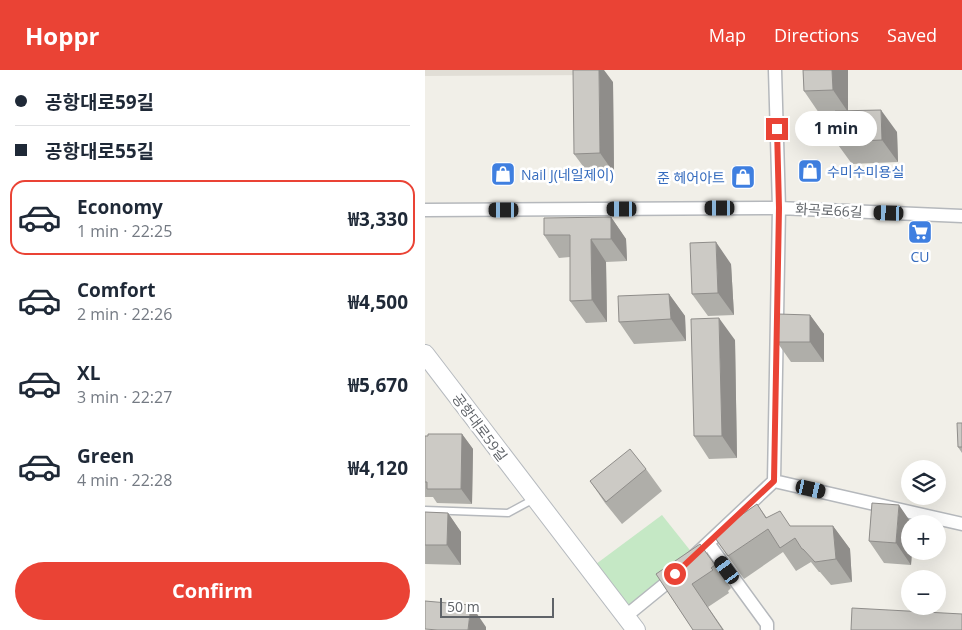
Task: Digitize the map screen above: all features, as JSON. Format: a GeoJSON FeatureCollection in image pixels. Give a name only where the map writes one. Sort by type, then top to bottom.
{"type":"FeatureCollection","features":[{"type":"Feature","properties":{"kind":"main road","name":"공항대로59길"},"geometry":{"type":"LineString","coordinates":[[425,354],[631,623]]}},
{"type":"Feature","properties":{"kind":"street"},"geometry":{"type":"LineString","coordinates":[[775,70],[779,208],[774,481],[962,524]]}},
{"type":"Feature","properties":{"kind":"street","name":"화곡로66길"},"geometry":{"type":"LineString","coordinates":[[425,210],[779,208],[962,216]]}},
{"type":"Feature","properties":{"kind":"street","name":"공항대로59길"},"geometry":{"type":"LineString","coordinates":[[631,623],[664,585],[774,481]]}},
{"type":"Feature","properties":{"kind":"street"},"geometry":{"type":"LineString","coordinates":[[707,543],[767,624],[767,630]]}},
{"type":"Feature","properties":{"kind":"lane"},"geometry":{"type":"LineString","coordinates":[[425,510],[508,513],[535,498]]}},
{"type":"Feature","properties":{"kind":"shaded area"},"geometry":{"type":"Polygon","coordinates":[[[425,70],[597,70],[597,75],[425,76],[425,70]]]}},
{"type":"Feature","properties":{"kind":"green space"},"geometry":{"type":"Polygon","coordinates":[[[662,515],[693,554],[627,613],[592,567],[662,515]]]}},
{"type":"Feature","properties":{"kind":"building"},"geometry":{"type":"Polygon","coordinates":[[[573,70],[599,70],[600,153],[574,154],[573,70]]]}},
{"type":"Feature","properties":{"kind":"building"},"geometry":{"type":"Polygon","coordinates":[[[803,70],[832,70],[833,90],[804,91],[803,70]]]}},
{"type":"Feature","properties":{"kind":"building"},"geometry":{"type":"Polygon","coordinates":[[[881,110],[882,140],[836,142],[835,111],[881,110]]]}},
{"type":"Feature","properties":{"kind":"building"},"geometry":{"type":"Polygon","coordinates":[[[611,217],[611,239],[591,239],[592,300],[570,301],[570,235],[544,235],[544,218],[611,217]]]}},
{"type":"Feature","properties":{"kind":"building"},"geometry":{"type":"Polygon","coordinates":[[[716,242],[718,293],[692,294],[690,243],[716,242]]]}},
{"type":"Feature","properties":{"kind":"building"},"geometry":{"type":"Polygon","coordinates":[[[669,294],[671,319],[619,322],[618,296],[669,294]]]}},
{"type":"Feature","properties":{"kind":"building"},"geometry":{"type":"Polygon","coordinates":[[[778,314],[810,315],[810,342],[777,342],[778,314]]]}},
{"type":"Feature","properties":{"kind":"building"},"geometry":{"type":"Polygon","coordinates":[[[719,318],[722,436],[694,436],[691,319],[719,318]]]}},
{"type":"Feature","properties":{"kind":"building"},"geometry":{"type":"Polygon","coordinates":[[[957,423],[962,423],[962,447],[958,447],[957,423]]]}},
{"type":"Feature","properties":{"kind":"building"},"geometry":{"type":"Polygon","coordinates":[[[428,434],[462,434],[461,489],[427,489],[427,482],[425,482],[425,436],[428,436],[428,434]]]}},
{"type":"Feature","properties":{"kind":"building"},"geometry":{"type":"Polygon","coordinates":[[[630,449],[646,469],[606,502],[590,481],[630,449]]]}},
{"type":"Feature","properties":{"kind":"building"},"geometry":{"type":"Polygon","coordinates":[[[872,503],[899,505],[896,543],[869,541],[872,503]]]}},
{"type":"Feature","properties":{"kind":"building"},"geometry":{"type":"Polygon","coordinates":[[[757,504],[766,518],[780,511],[790,526],[833,526],[836,559],[815,562],[802,549],[795,538],[780,548],[768,529],[728,556],[713,535],[757,504]]]}},
{"type":"Feature","properties":{"kind":"building"},"geometry":{"type":"Polygon","coordinates":[[[425,512],[448,513],[447,545],[425,545],[425,512]]]}},
{"type":"Feature","properties":{"kind":"building"},"geometry":{"type":"Polygon","coordinates":[[[700,544],[715,565],[711,568],[713,570],[692,584],[723,630],[693,630],[656,574],[700,544]]]}},
{"type":"Feature","properties":{"kind":"building"},"geometry":{"type":"Polygon","coordinates":[[[425,601],[471,605],[468,630],[425,629],[425,601]]]}},
{"type":"Feature","properties":{"kind":"building"},"geometry":{"type":"Polygon","coordinates":[[[852,608],[901,611],[901,615],[962,614],[962,630],[851,630],[852,608]]]}},
{"type":"Feature","properties":{"kind":"place","name":"수미수미용실"},"geometry":{"type":"Point","coordinates":[810,171]}},
{"type":"Feature","properties":{"kind":"place","name":"Nail J(네일제이)"},"geometry":{"type":"Point","coordinates":[503,174]}},
{"type":"Feature","properties":{"kind":"place","name":"준 헤어아트"},"geometry":{"type":"Point","coordinates":[743,177]}},
{"type":"Feature","properties":{"kind":"place","name":"CU"},"geometry":{"type":"Point","coordinates":[920,232]}},
{"type":"Feature","properties":{"kind":"route"},"geometry":{"type":"LineString","coordinates":[[675,574],[774,481],[779,208],[777,129]]}}]}
